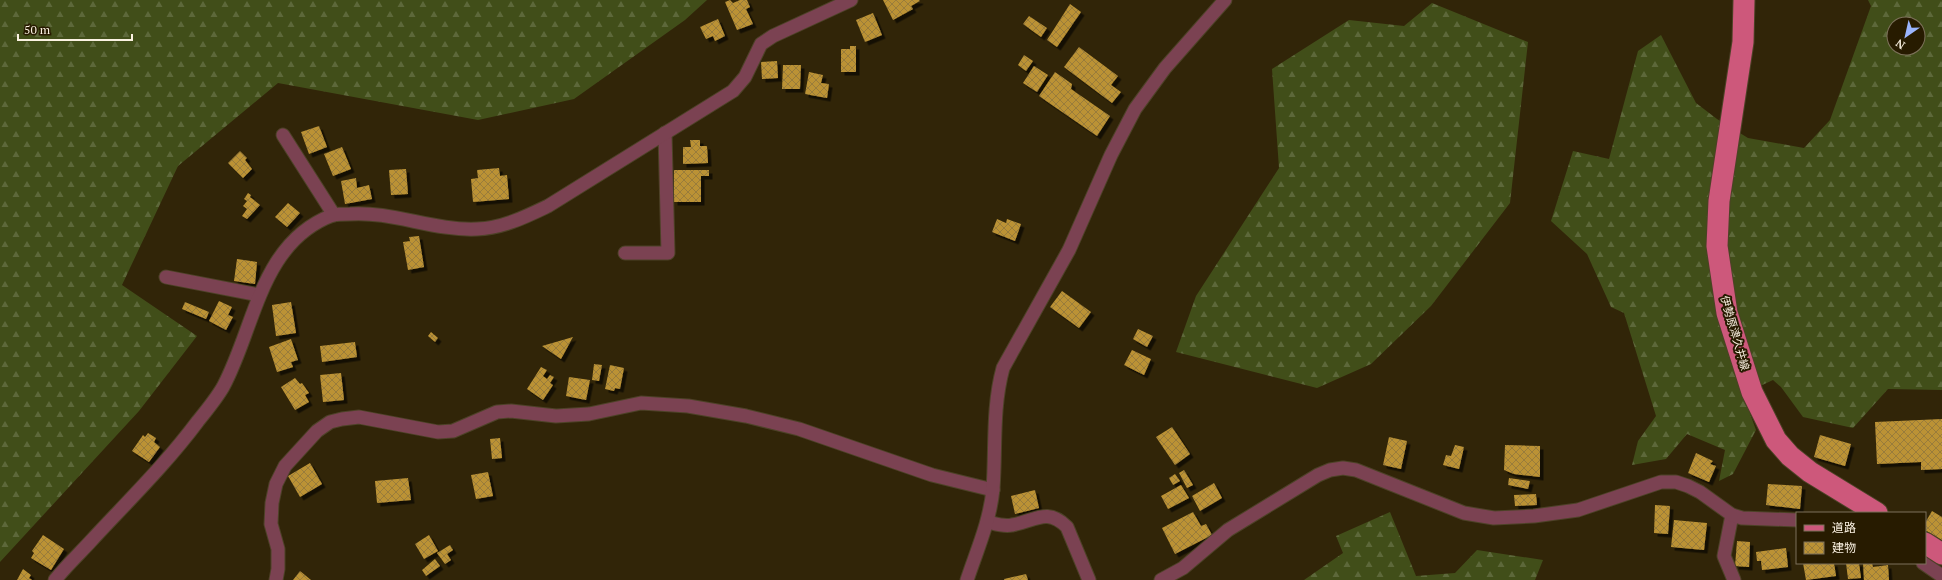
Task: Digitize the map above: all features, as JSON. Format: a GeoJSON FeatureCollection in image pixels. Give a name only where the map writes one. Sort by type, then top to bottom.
{"type":"FeatureCollection","features":[{"type":"Feature","properties":{"kind":"main road","name":"伊勢原津久井線"},"geometry":{"type":"LineString","coordinates":[[1744,0],[1743,42],[1719,201],[1717,246],[1727,312],[1752,392],[1776,440],[1790,456],[1810,472],[1875,512]]}},
{"type":"Feature","properties":{"kind":"main road"},"geometry":{"type":"LineString","coordinates":[[1926,544],[1942,554]]}},
{"type":"Feature","properties":{"kind":"street"},"geometry":{"type":"LineString","coordinates":[[56,580],[180,445],[209,407],[222,388],[238,354],[259,295],[283,252],[297,237],[334,215],[364,213],[450,227],[476,229],[498,226],[519,220],[548,206],[733,91],[745,77],[754,55],[761,44],[767,40],[851,0]]}},
{"type":"Feature","properties":{"kind":"street"},"geometry":{"type":"LineString","coordinates":[[967,580],[988,522],[993,490],[997,389],[1003,368],[1068,250],[1111,155],[1135,109],[1166,68],[1225,0]]}},
{"type":"Feature","properties":{"kind":"street"},"geometry":{"type":"LineString","coordinates":[[625,253],[668,253],[665,133]]}},
{"type":"Feature","properties":{"kind":"street"},"geometry":{"type":"LineString","coordinates":[[283,135],[334,215]]}},
{"type":"Feature","properties":{"kind":"street"},"geometry":{"type":"LineString","coordinates":[[166,277],[259,295]]}},
{"type":"Feature","properties":{"kind":"street"},"geometry":{"type":"LineString","coordinates":[[276,580],[278,569],[278,549],[271,524],[272,503],[276,484],[285,466],[317,431],[330,422],[342,419],[359,417],[438,432],[454,431],[497,412],[511,411],[556,416],[589,414],[641,403],[688,406],[746,416],[799,429],[932,475],[993,490]]}},
{"type":"Feature","properties":{"kind":"street"},"geometry":{"type":"LineString","coordinates":[[1161,580],[1183,568],[1228,530],[1318,475],[1343,468],[1368,474],[1426,499],[1464,513],[1494,518],[1534,516],[1578,510],[1661,482],[1676,482],[1700,492],[1732,515],[1742,518],[1796,520]]}},
{"type":"Feature","properties":{"kind":"street"},"geometry":{"type":"LineString","coordinates":[[1732,515],[1724,556],[1734,580]]}},
{"type":"Feature","properties":{"kind":"street"},"geometry":{"type":"LineString","coordinates":[[988,522],[1011,526],[1044,516],[1053,516],[1067,527],[1089,580]]}},
{"type":"Feature","properties":{"kind":"street"},"geometry":{"type":"LineString","coordinates":[[1924,564],[1942,576]]}},
{"type":"Feature","properties":{"kind":"green space"},"geometry":{"type":"Polygon","coordinates":[[[0,0],[707,0],[685,20],[574,99],[478,120],[278,83],[178,166],[122,285],[197,336],[139,411],[0,562],[0,0]]]}},
{"type":"Feature","properties":{"kind":"green space"},"geometry":{"type":"Polygon","coordinates":[[[1868,0],[1942,0],[1942,390],[1888,389],[1853,428],[1803,417],[1781,387],[1773,380],[1743,394],[1756,430],[1733,474],[1719,481],[1725,450],[1687,434],[1666,459],[1632,465],[1638,441],[1656,416],[1624,313],[1611,307],[1587,254],[1551,221],[1573,151],[1609,159],[1638,51],[1661,35],[1696,103],[1717,119],[1748,138],[1804,148],[1830,120],[1871,6],[1868,0]]]}},
{"type":"Feature","properties":{"kind":"green space"},"geometry":{"type":"Polygon","coordinates":[[[1432,3],[1528,42],[1510,203],[1431,306],[1371,364],[1317,388],[1176,352],[1196,296],[1279,168],[1272,69],[1349,20],[1404,26],[1432,3]]]}},
{"type":"Feature","properties":{"kind":"green space"},"geometry":{"type":"Polygon","coordinates":[[[1390,512],[1416,576],[1455,573],[1477,550],[1543,560],[1535,580],[1304,580],[1343,553],[1336,536],[1390,512]]]}},
{"type":"Feature","properties":{"kind":"building"},"geometry":{"type":"Polygon","coordinates":[[[730,0],[733,3],[740,0],[747,0],[750,7],[746,9],[753,24],[737,30],[725,2],[730,0]]]}},
{"type":"Feature","properties":{"kind":"building"},"geometry":{"type":"Polygon","coordinates":[[[883,0],[920,1],[911,6],[913,9],[893,20],[883,0]]]}},
{"type":"Feature","properties":{"kind":"building"},"geometry":{"type":"Polygon","coordinates":[[[1070,4],[1081,12],[1057,47],[1047,40],[1070,4]]]}},
{"type":"Feature","properties":{"kind":"building"},"geometry":{"type":"Polygon","coordinates":[[[873,13],[882,35],[865,42],[856,20],[873,13]]]}},
{"type":"Feature","properties":{"kind":"building"},"geometry":{"type":"Polygon","coordinates":[[[1029,16],[1047,28],[1041,37],[1023,24],[1029,16]]]}},
{"type":"Feature","properties":{"kind":"building"},"geometry":{"type":"Polygon","coordinates":[[[718,19],[725,36],[715,41],[713,36],[706,39],[700,27],[718,19]]]}},
{"type":"Feature","properties":{"kind":"building"},"geometry":{"type":"Polygon","coordinates":[[[850,46],[856,46],[856,72],[841,72],[841,49],[850,49],[850,46]]]}},
{"type":"Feature","properties":{"kind":"building"},"geometry":{"type":"Polygon","coordinates":[[[1079,47],[1118,76],[1111,85],[1121,92],[1112,103],[1064,67],[1079,47]]]}},
{"type":"Feature","properties":{"kind":"building"},"geometry":{"type":"Polygon","coordinates":[[[1024,55],[1033,61],[1026,71],[1018,65],[1024,55]]]}},
{"type":"Feature","properties":{"kind":"building"},"geometry":{"type":"Polygon","coordinates":[[[777,61],[778,78],[762,79],[761,62],[777,61]]]}},
{"type":"Feature","properties":{"kind":"building"},"geometry":{"type":"Polygon","coordinates":[[[783,65],[801,65],[800,89],[782,89],[783,65]]]}},
{"type":"Feature","properties":{"kind":"building"},"geometry":{"type":"Polygon","coordinates":[[[1034,66],[1048,75],[1037,92],[1023,83],[1034,66]]]}},
{"type":"Feature","properties":{"kind":"building"},"geometry":{"type":"Polygon","coordinates":[[[809,72],[823,75],[821,83],[829,84],[827,98],[805,94],[809,72]]]}},
{"type":"Feature","properties":{"kind":"building"},"geometry":{"type":"Polygon","coordinates":[[[1055,72],[1072,84],[1071,89],[1110,116],[1097,136],[1039,96],[1055,72]]]}},
{"type":"Feature","properties":{"kind":"building"},"geometry":{"type":"Polygon","coordinates":[[[319,126],[327,147],[309,154],[301,132],[319,126]]]}},
{"type":"Feature","properties":{"kind":"building"},"geometry":{"type":"Polygon","coordinates":[[[690,140],[700,140],[700,146],[707,146],[708,163],[683,164],[683,147],[691,147],[690,140]]]}},
{"type":"Feature","properties":{"kind":"building"},"geometry":{"type":"Polygon","coordinates":[[[342,147],[351,169],[333,176],[324,154],[342,147]]]}},
{"type":"Feature","properties":{"kind":"building"},"geometry":{"type":"Polygon","coordinates":[[[240,151],[247,158],[245,160],[252,169],[243,178],[228,163],[240,151]]]}},
{"type":"Feature","properties":{"kind":"building"},"geometry":{"type":"Polygon","coordinates":[[[499,168],[500,176],[507,175],[509,199],[473,202],[471,179],[478,178],[477,170],[499,168]]]}},
{"type":"Feature","properties":{"kind":"building"},"geometry":{"type":"Polygon","coordinates":[[[406,169],[408,194],[391,195],[389,170],[406,169]]]}},
{"type":"Feature","properties":{"kind":"building"},"geometry":{"type":"Polygon","coordinates":[[[674,170],[709,170],[709,176],[701,176],[701,202],[674,202],[674,170]]]}},
{"type":"Feature","properties":{"kind":"building"},"geometry":{"type":"Polygon","coordinates":[[[356,178],[357,188],[369,185],[372,199],[345,204],[341,181],[356,178]]]}},
{"type":"Feature","properties":{"kind":"building"},"geometry":{"type":"Polygon","coordinates":[[[248,193],[251,195],[250,197],[260,205],[247,219],[242,216],[247,209],[243,206],[247,201],[244,199],[248,193]]]}},
{"type":"Feature","properties":{"kind":"building"},"geometry":{"type":"Polygon","coordinates":[[[288,203],[300,213],[287,227],[275,217],[288,203]]]}},
{"type":"Feature","properties":{"kind":"building"},"geometry":{"type":"Polygon","coordinates":[[[997,219],[1006,223],[1007,219],[1021,224],[1015,241],[992,232],[997,219]]]}},
{"type":"Feature","properties":{"kind":"building"},"geometry":{"type":"Polygon","coordinates":[[[419,236],[424,267],[408,270],[403,242],[410,241],[409,237],[419,236]]]}},
{"type":"Feature","properties":{"kind":"building"},"geometry":{"type":"Polygon","coordinates":[[[237,259],[257,262],[255,284],[234,281],[237,259]]]}},
{"type":"Feature","properties":{"kind":"building"},"geometry":{"type":"Polygon","coordinates":[[[1062,291],[1091,312],[1079,328],[1050,307],[1062,291]]]}},
{"type":"Feature","properties":{"kind":"building"},"geometry":{"type":"Polygon","coordinates":[[[219,301],[232,307],[228,315],[233,317],[226,330],[209,321],[219,301]]]}},
{"type":"Feature","properties":{"kind":"building"},"geometry":{"type":"Polygon","coordinates":[[[185,302],[209,312],[206,319],[182,309],[185,302]]]}},
{"type":"Feature","properties":{"kind":"building"},"geometry":{"type":"Polygon","coordinates":[[[291,302],[296,333],[276,336],[272,305],[291,302]]]}},
{"type":"Feature","properties":{"kind":"building"},"geometry":{"type":"Polygon","coordinates":[[[1138,329],[1153,336],[1147,347],[1133,339],[1138,329]]]}},
{"type":"Feature","properties":{"kind":"building"},"geometry":{"type":"Polygon","coordinates":[[[431,332],[438,338],[435,342],[428,336],[431,332]]]}},
{"type":"Feature","properties":{"kind":"building"},"geometry":{"type":"Polygon","coordinates":[[[573,337],[561,359],[542,346],[573,337]]]}},
{"type":"Feature","properties":{"kind":"building"},"geometry":{"type":"Polygon","coordinates":[[[291,339],[298,360],[291,362],[293,367],[277,372],[269,347],[291,339]]]}},
{"type":"Feature","properties":{"kind":"building"},"geometry":{"type":"Polygon","coordinates":[[[355,342],[357,357],[322,362],[320,346],[355,342]]]}},
{"type":"Feature","properties":{"kind":"building"},"geometry":{"type":"Polygon","coordinates":[[[1132,350],[1151,359],[1144,375],[1124,365],[1132,350]]]}},
{"type":"Feature","properties":{"kind":"building"},"geometry":{"type":"Polygon","coordinates":[[[594,364],[602,365],[599,381],[592,380],[594,364]]]}},
{"type":"Feature","properties":{"kind":"building"},"geometry":{"type":"Polygon","coordinates":[[[610,365],[624,368],[620,389],[615,388],[614,391],[605,389],[610,365]]]}},
{"type":"Feature","properties":{"kind":"building"},"geometry":{"type":"Polygon","coordinates":[[[541,367],[547,370],[543,376],[547,379],[550,375],[554,377],[550,383],[553,385],[543,400],[527,389],[541,367]]]}},
{"type":"Feature","properties":{"kind":"building"},"geometry":{"type":"Polygon","coordinates":[[[341,373],[344,400],[323,402],[320,375],[341,373]]]}},
{"type":"Feature","properties":{"kind":"building"},"geometry":{"type":"Polygon","coordinates":[[[569,377],[590,380],[586,400],[566,396],[569,377]]]}},
{"type":"Feature","properties":{"kind":"building"},"geometry":{"type":"Polygon","coordinates":[[[295,378],[300,384],[302,383],[309,393],[305,395],[309,402],[295,410],[281,387],[295,378]]]}},
{"type":"Feature","properties":{"kind":"building"},"geometry":{"type":"Polygon","coordinates":[[[1942,419],[1942,469],[1921,470],[1921,462],[1877,464],[1875,422],[1942,419]]]}},
{"type":"Feature","properties":{"kind":"building"},"geometry":{"type":"Polygon","coordinates":[[[1172,427],[1190,454],[1175,465],[1156,437],[1172,427]]]}},
{"type":"Feature","properties":{"kind":"building"},"geometry":{"type":"Polygon","coordinates":[[[148,433],[156,438],[154,442],[160,447],[149,462],[132,451],[143,435],[145,437],[148,433]]]}},
{"type":"Feature","properties":{"kind":"building"},"geometry":{"type":"Polygon","coordinates":[[[1820,435],[1851,444],[1845,466],[1814,457],[1820,435]]]}},
{"type":"Feature","properties":{"kind":"building"},"geometry":{"type":"Polygon","coordinates":[[[1389,437],[1407,441],[1401,469],[1383,465],[1389,437]]]}},
{"type":"Feature","properties":{"kind":"building"},"geometry":{"type":"Polygon","coordinates":[[[500,438],[502,458],[492,459],[490,439],[500,438]]]}},
{"type":"Feature","properties":{"kind":"building"},"geometry":{"type":"Polygon","coordinates":[[[1455,445],[1464,447],[1459,469],[1443,465],[1446,455],[1451,456],[1455,445]]]}},
{"type":"Feature","properties":{"kind":"building"},"geometry":{"type":"Polygon","coordinates":[[[1505,445],[1540,446],[1540,477],[1514,474],[1504,470],[1505,445]]]}},
{"type":"Feature","properties":{"kind":"building"},"geometry":{"type":"Polygon","coordinates":[[[1696,453],[1713,461],[1710,464],[1716,466],[1709,482],[1688,473],[1696,453]]]}},
{"type":"Feature","properties":{"kind":"building"},"geometry":{"type":"Polygon","coordinates":[[[310,463],[322,484],[300,497],[288,476],[310,463]]]}},
{"type":"Feature","properties":{"kind":"building"},"geometry":{"type":"Polygon","coordinates":[[[1184,470],[1193,485],[1187,488],[1179,473],[1184,470]]]}},
{"type":"Feature","properties":{"kind":"building"},"geometry":{"type":"Polygon","coordinates":[[[488,472],[493,496],[476,499],[471,475],[488,472]]]}},
{"type":"Feature","properties":{"kind":"building"},"geometry":{"type":"Polygon","coordinates":[[[1175,474],[1180,481],[1173,485],[1169,478],[1175,474]]]}},
{"type":"Feature","properties":{"kind":"building"},"geometry":{"type":"Polygon","coordinates":[[[408,478],[411,500],[377,503],[375,481],[408,478]]]}},
{"type":"Feature","properties":{"kind":"building"},"geometry":{"type":"Polygon","coordinates":[[[1509,478],[1530,481],[1528,489],[1508,485],[1509,478]]]}},
{"type":"Feature","properties":{"kind":"building"},"geometry":{"type":"Polygon","coordinates":[[[1214,483],[1222,498],[1200,511],[1192,496],[1214,483]]]}},
{"type":"Feature","properties":{"kind":"building"},"geometry":{"type":"Polygon","coordinates":[[[1768,484],[1802,486],[1800,509],[1766,505],[1768,484]]]}},
{"type":"Feature","properties":{"kind":"building"},"geometry":{"type":"Polygon","coordinates":[[[1181,485],[1189,498],[1168,509],[1161,496],[1181,485]]]}},
{"type":"Feature","properties":{"kind":"building"},"geometry":{"type":"Polygon","coordinates":[[[1035,490],[1039,508],[1015,514],[1011,496],[1035,490]]]}},
{"type":"Feature","properties":{"kind":"building"},"geometry":{"type":"Polygon","coordinates":[[[1536,494],[1537,505],[1515,506],[1514,495],[1536,494]]]}},
{"type":"Feature","properties":{"kind":"building"},"geometry":{"type":"Polygon","coordinates":[[[1655,505],[1670,506],[1668,534],[1654,533],[1655,505]]]}},
{"type":"Feature","properties":{"kind":"building"},"geometry":{"type":"Polygon","coordinates":[[[1932,511],[1942,517],[1942,540],[1926,531],[1926,521],[1932,511]]]}},
{"type":"Feature","properties":{"kind":"building"},"geometry":{"type":"Polygon","coordinates":[[[1193,512],[1201,526],[1206,524],[1212,535],[1175,554],[1162,528],[1193,512]]]}},
{"type":"Feature","properties":{"kind":"building"},"geometry":{"type":"Polygon","coordinates":[[[1674,520],[1707,523],[1704,550],[1671,547],[1674,520]]]}},
{"type":"Feature","properties":{"kind":"building"},"geometry":{"type":"Polygon","coordinates":[[[43,535],[64,549],[51,570],[31,558],[34,553],[32,551],[43,535]]]}},
{"type":"Feature","properties":{"kind":"building"},"geometry":{"type":"Polygon","coordinates":[[[429,535],[438,551],[424,559],[415,544],[429,535]]]}},
{"type":"Feature","properties":{"kind":"building"},"geometry":{"type":"Polygon","coordinates":[[[1737,541],[1750,542],[1749,567],[1735,566],[1737,541]]]}},
{"type":"Feature","properties":{"kind":"building"},"geometry":{"type":"Polygon","coordinates":[[[450,545],[453,550],[447,554],[451,560],[445,564],[437,553],[450,545]]]}},
{"type":"Feature","properties":{"kind":"building"},"geometry":{"type":"Polygon","coordinates":[[[1786,548],[1788,567],[1762,570],[1761,561],[1757,561],[1756,552],[1786,548]]]}},
{"type":"Feature","properties":{"kind":"building"},"geometry":{"type":"Polygon","coordinates":[[[435,559],[440,566],[426,576],[422,570],[435,559]]]}},
{"type":"Feature","properties":{"kind":"building"},"geometry":{"type":"Polygon","coordinates":[[[1803,564],[1834,564],[1836,576],[1806,580],[1803,564]]]}},
{"type":"Feature","properties":{"kind":"building"},"geometry":{"type":"Polygon","coordinates":[[[1846,564],[1859,564],[1861,578],[1848,579],[1846,564]]]}},
{"type":"Feature","properties":{"kind":"building"},"geometry":{"type":"Polygon","coordinates":[[[1863,564],[1872,564],[1873,567],[1888,565],[1889,580],[1864,580],[1863,564]]]}},
{"type":"Feature","properties":{"kind":"building"},"geometry":{"type":"Polygon","coordinates":[[[23,569],[31,575],[29,578],[32,580],[17,580],[23,569]]]}},
{"type":"Feature","properties":{"kind":"building"},"geometry":{"type":"Polygon","coordinates":[[[300,571],[311,580],[293,580],[300,571]]]}},
{"type":"Feature","properties":{"kind":"building"},"geometry":{"type":"Polygon","coordinates":[[[1026,574],[1028,580],[1004,580],[1004,579],[1026,574]]]}}]}
